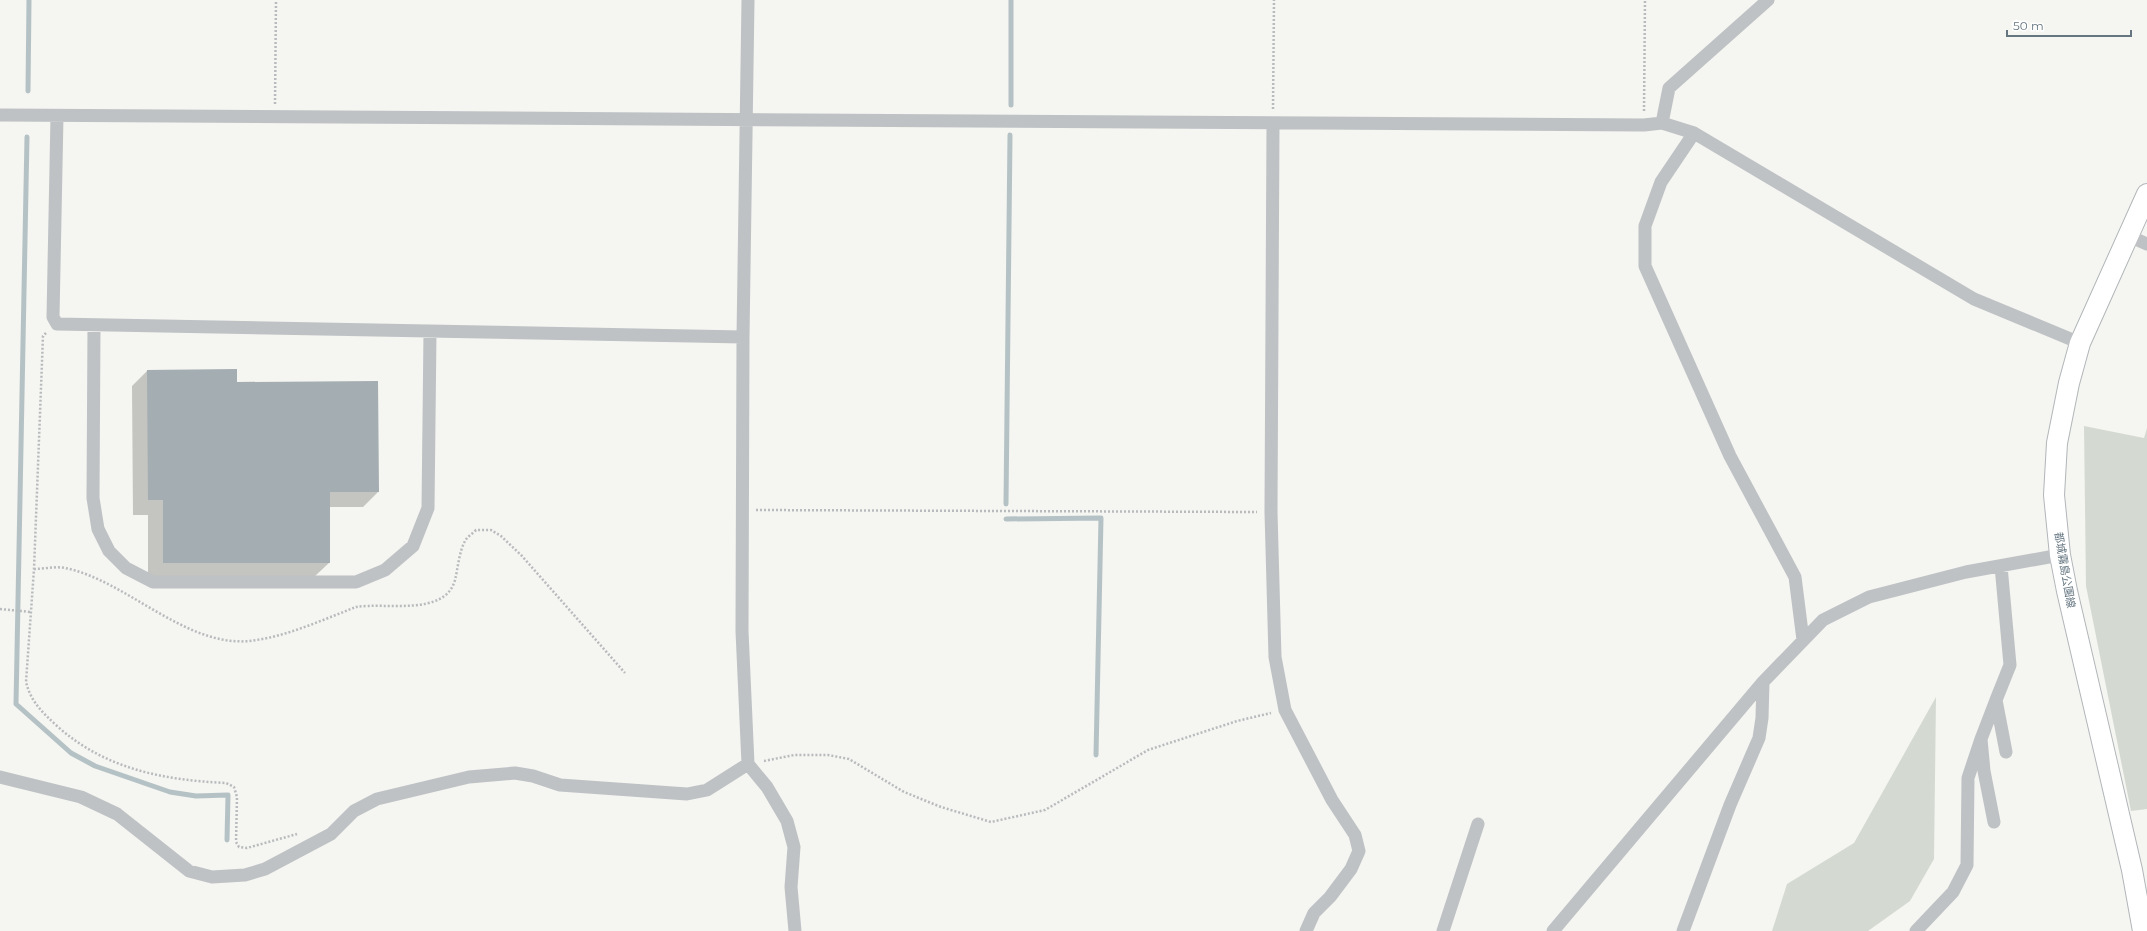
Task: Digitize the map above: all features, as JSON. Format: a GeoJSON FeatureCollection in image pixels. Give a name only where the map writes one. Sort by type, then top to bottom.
{"type":"FeatureCollection","features":[{"type":"Feature","properties":{"kind":"main road","name":"都城霧島公園線"},"geometry":{"type":"LineString","coordinates":[[2143,931],[2132,870],[2060,555],[2054,495],[2057,443],[2069,382],[2080,343],[2147,194]]}},
{"type":"Feature","properties":{"kind":"street"},"geometry":{"type":"LineString","coordinates":[[748,0],[742,510],[742,631],[748,764],[767,787],[787,821],[794,847],[791,887],[795,931]]}},
{"type":"Feature","properties":{"kind":"street"},"geometry":{"type":"LineString","coordinates":[[1662,123],[1669,88],[1768,0]]}},
{"type":"Feature","properties":{"kind":"street"},"geometry":{"type":"LineString","coordinates":[[0,115],[747,119],[1273,124],[1644,125],[1662,123],[1694,133],[1974,299],[2080,343]]}},
{"type":"Feature","properties":{"kind":"street"},"geometry":{"type":"LineString","coordinates":[[57,116],[53,317],[57,324],[94,326],[743,337]]}},
{"type":"Feature","properties":{"kind":"street"},"geometry":{"type":"LineString","coordinates":[[1273,124],[1271,512],[1275,658],[1285,710],[1332,800],[1355,835],[1359,851],[1352,869],[1330,897],[1314,913],[1306,931]]}},
{"type":"Feature","properties":{"kind":"street"},"geometry":{"type":"LineString","coordinates":[[1694,133],[1661,182],[1645,226],[1645,266],[1730,456],[1794,576],[1804,640]]}},
{"type":"Feature","properties":{"kind":"street"},"geometry":{"type":"LineString","coordinates":[[2128,236],[2147,244]]}},
{"type":"Feature","properties":{"kind":"street"},"geometry":{"type":"LineString","coordinates":[[94,326],[93,498],[98,529],[109,551],[114,557],[126,568],[153,582],[356,582],[385,570],[413,546],[428,508],[430,332]]}},
{"type":"Feature","properties":{"kind":"street"},"geometry":{"type":"LineString","coordinates":[[1553,931],[1763,682],[1823,620],[1870,597],[1966,572],[2060,555]]}},
{"type":"Feature","properties":{"kind":"street"},"geometry":{"type":"LineString","coordinates":[[1916,931],[1953,892],[1967,866],[1968,778],[1981,738],[2010,665],[2001,566]]}},
{"type":"Feature","properties":{"kind":"street"},"geometry":{"type":"LineString","coordinates":[[1683,931],[1730,805],[1759,738],[1762,718],[1763,682]]}},
{"type":"Feature","properties":{"kind":"street"},"geometry":{"type":"LineString","coordinates":[[1996,700],[2006,752]]}},
{"type":"Feature","properties":{"kind":"street"},"geometry":{"type":"LineString","coordinates":[[1981,738],[1984,771],[1994,822]]}},
{"type":"Feature","properties":{"kind":"street"},"geometry":{"type":"LineString","coordinates":[[0,777],[88,801],[117,814],[189,871],[212,877],[246,875],[265,869],[332,834],[354,811],[377,799],[469,776],[515,773],[533,776],[560,785],[687,794],[707,790],[748,764]]}},
{"type":"Feature","properties":{"kind":"street"},"geometry":{"type":"LineString","coordinates":[[1444,931],[1478,824]]}},
{"type":"Feature","properties":{"kind":"path"},"geometry":{"type":"LineString","coordinates":[[275,116],[276,0]]}},
{"type":"Feature","properties":{"kind":"path"},"geometry":{"type":"LineString","coordinates":[[1273,124],[1274,0]]}},
{"type":"Feature","properties":{"kind":"path"},"geometry":{"type":"LineString","coordinates":[[1644,125],[1645,0]]}},
{"type":"Feature","properties":{"kind":"path"},"geometry":{"type":"LineString","coordinates":[[57,324],[43,336],[31,612],[26,682],[30,696],[39,710],[75,742],[88,751],[134,770],[174,779],[226,783],[234,787],[238,797],[236,842],[239,846],[247,848],[301,833]]}},
{"type":"Feature","properties":{"kind":"path"},"geometry":{"type":"LineString","coordinates":[[742,510],[1271,512]]}},
{"type":"Feature","properties":{"kind":"path"},"geometry":{"type":"LineString","coordinates":[[522,556],[625,673]]}},
{"type":"Feature","properties":{"kind":"path"},"geometry":{"type":"LineString","coordinates":[[0,609],[31,612]]}},
{"type":"Feature","properties":{"kind":"path"},"geometry":{"type":"LineString","coordinates":[[748,764],[794,755],[828,755],[849,759],[904,792],[941,807],[991,822],[1045,810],[1148,750],[1236,721],[1285,710]]}},
{"type":"Feature","properties":{"kind":"shaded area"},"geometry":{"type":"Polygon","coordinates":[[[2084,426],[2144,438],[2147,428],[2147,809],[2131,811],[2086,586],[2084,426]]]}},
{"type":"Feature","properties":{"kind":"shaded area"},"geometry":{"type":"Polygon","coordinates":[[[1936,697],[1934,859],[1910,901],[1868,931],[1772,931],[1787,884],[1854,843],[1936,697]]]}},
{"type":"Feature","properties":{"kind":"building"},"geometry":{"type":"Polygon","coordinates":[[[237,369],[237,382],[378,381],[379,492],[330,492],[330,563],[163,563],[163,500],[148,500],[147,370],[237,369]]]}},
{"type":"Feature","properties":{"kind":"waterway"},"geometry":{"type":"LineString","coordinates":[[28,91],[29,0]]}},
{"type":"Feature","properties":{"kind":"waterway"},"geometry":{"type":"LineString","coordinates":[[1011,0],[1011,105]]}},
{"type":"Feature","properties":{"kind":"waterway"},"geometry":{"type":"LineString","coordinates":[[1006,504],[1010,135]]}},
{"type":"Feature","properties":{"kind":"waterway"},"geometry":{"type":"LineString","coordinates":[[27,137],[16,704],[71,753],[95,766],[170,792],[196,796],[228,795],[227,840]]}},
{"type":"Feature","properties":{"kind":"waterway"},"geometry":{"type":"LineString","coordinates":[[1006,519],[1101,518],[1096,755]]}}]}
